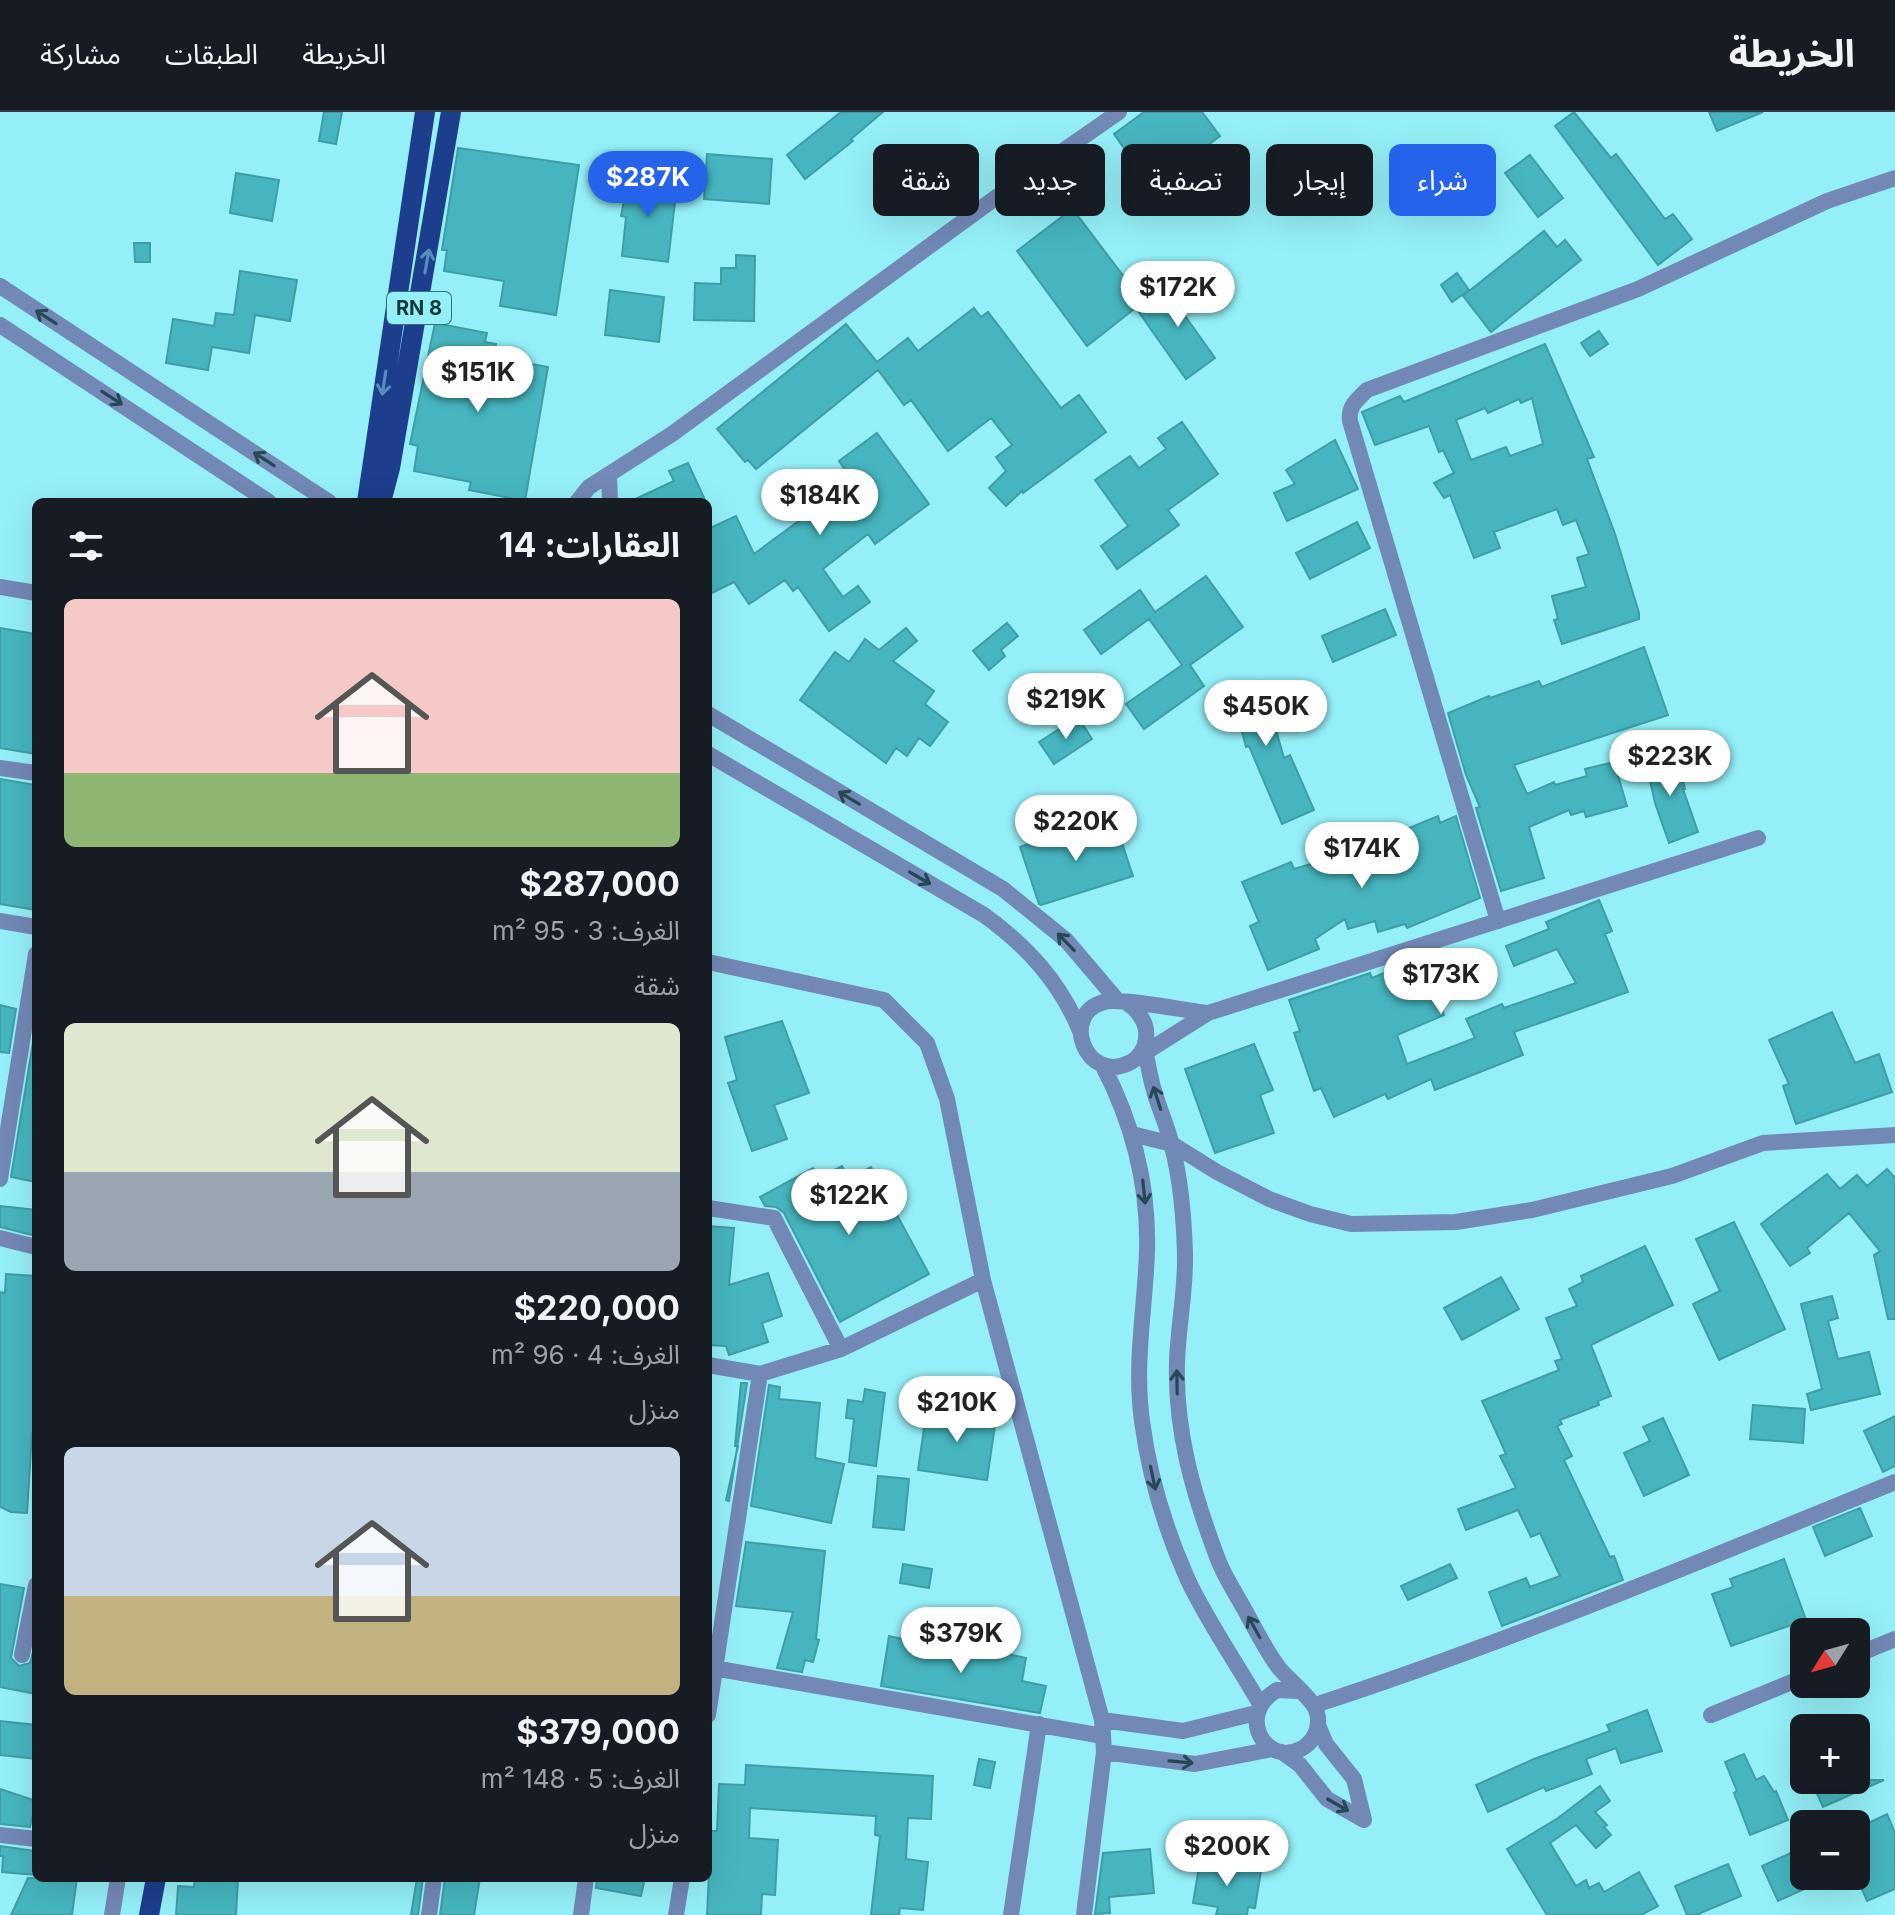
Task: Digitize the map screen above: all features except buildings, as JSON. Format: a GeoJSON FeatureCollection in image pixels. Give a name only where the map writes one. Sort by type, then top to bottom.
{"type":"FeatureCollection","features":[{"type":"Feature","properties":{"kind":"main road","name":"RN 8"},"geometry":{"type":"LineString","coordinates":[[368,498],[425,112]]}},
{"type":"Feature","properties":{"kind":"main road","name":"RN 8"},"geometry":{"type":"LineString","coordinates":[[382,498],[395,443],[451,112]]}},
{"type":"Feature","properties":{"kind":"main road"},"geometry":{"type":"LineString","coordinates":[[149,1915],[155,1882]]}},
{"type":"Feature","properties":{"kind":"street"},"geometry":{"type":"LineString","coordinates":[[580,498],[589,487],[672,434],[998,196],[1119,112]]}},
{"type":"Feature","properties":{"kind":"street"},"geometry":{"type":"LineString","coordinates":[[1498,921],[1350,421],[1349,412],[1354,402],[1367,390],[1638,289],[1827,201],[1895,178]]}},
{"type":"Feature","properties":{"kind":"street"},"geometry":{"type":"LineString","coordinates":[[0,286],[323,498]]}},
{"type":"Feature","properties":{"kind":"street"},"geometry":{"type":"LineString","coordinates":[[0,325],[263,498]]}},
{"type":"Feature","properties":{"kind":"street"},"geometry":{"type":"LineString","coordinates":[[609,476],[610,498]]}},
{"type":"Feature","properties":{"kind":"street"},"geometry":{"type":"LineString","coordinates":[[0,587],[32,592]]}},
{"type":"Feature","properties":{"kind":"street"},"geometry":{"type":"LineString","coordinates":[[712,716],[1003,889],[1066,940],[1122,1002],[1136,1009],[1146,1026],[1142,1053],[1172,1144],[1179,1183],[1185,1257],[1177,1362],[1178,1419],[1194,1495],[1219,1564],[1264,1644],[1299,1691],[1315,1705],[1318,1725],[1326,1744],[1354,1779],[1364,1820],[1327,1799],[1300,1765],[1259,1734],[1258,1708],[1188,1579],[1159,1504],[1141,1421],[1138,1355],[1147,1251],[1141,1163],[1121,1100],[1103,1066],[1086,1053],[1080,1031],[1057,986],[1011,935],[984,915],[712,756]]}},
{"type":"Feature","properties":{"kind":"street"},"geometry":{"type":"LineString","coordinates":[[0,768],[32,772]]}},
{"type":"Feature","properties":{"kind":"street"},"geometry":{"type":"LineString","coordinates":[[1103,1066],[1115,1067],[1208,1013],[1758,838]]}},
{"type":"Feature","properties":{"kind":"street"},"geometry":{"type":"LineString","coordinates":[[0,921],[32,926]]}},
{"type":"Feature","properties":{"kind":"street"},"geometry":{"type":"LineString","coordinates":[[712,963],[884,1000],[927,1043],[947,1099],[983,1280],[1103,1736],[1084,1915]]}},
{"type":"Feature","properties":{"kind":"street"},"geometry":{"type":"LineString","coordinates":[[0,1179],[32,979]]}},
{"type":"Feature","properties":{"kind":"street"},"geometry":{"type":"LineString","coordinates":[[1080,1031],[1082,1021],[1096,1005],[1122,1002],[1208,1013]]}},
{"type":"Feature","properties":{"kind":"street"},"geometry":{"type":"LineString","coordinates":[[1132,1134],[1172,1144],[1269,1199],[1351,1224],[1456,1222],[1532,1210],[1672,1176],[1763,1143],[1895,1135]]}},
{"type":"Feature","properties":{"kind":"street"},"geometry":{"type":"LineString","coordinates":[[712,1209],[774,1218],[841,1349]]}},
{"type":"Feature","properties":{"kind":"street"},"geometry":{"type":"LineString","coordinates":[[0,1238],[32,1246]]}},
{"type":"Feature","properties":{"kind":"street"},"geometry":{"type":"LineString","coordinates":[[712,1366],[760,1374],[841,1349],[983,1280]]}},
{"type":"Feature","properties":{"kind":"street"},"geometry":{"type":"LineString","coordinates":[[760,1374],[712,1668],[1103,1736],[1195,1764],[1302,1748],[1316,1734],[1318,1725]]}},
{"type":"Feature","properties":{"kind":"street"},"geometry":{"type":"LineString","coordinates":[[1315,1705],[1418,1672],[1895,1482]]}},
{"type":"Feature","properties":{"kind":"street"},"geometry":{"type":"LineString","coordinates":[[22,1655],[32,1605]]}},
{"type":"Feature","properties":{"kind":"street"},"geometry":{"type":"LineString","coordinates":[[1870,1649],[1895,1639]]}},
{"type":"Feature","properties":{"kind":"street"},"geometry":{"type":"LineString","coordinates":[[1711,1715],[1790,1683]]}},
{"type":"Feature","properties":{"kind":"street"},"geometry":{"type":"LineString","coordinates":[[1103,1736],[1183,1731],[1258,1708],[1277,1690],[1299,1691]]}},
{"type":"Feature","properties":{"kind":"street"},"geometry":{"type":"LineString","coordinates":[[1011,1915],[1039,1724]]}},
{"type":"Feature","properties":{"kind":"street"},"geometry":{"type":"LineString","coordinates":[[0,1835],[32,1839]]}},
{"type":"Feature","properties":{"kind":"street"},"geometry":{"type":"LineString","coordinates":[[112,1915],[117,1882]]}},
{"type":"Feature","properties":{"kind":"street"},"geometry":{"type":"LineString","coordinates":[[429,1915],[433,1882]]}},
{"type":"Feature","properties":{"kind":"street"},"geometry":{"type":"LineString","coordinates":[[581,1915],[585,1882]]}},
{"type":"Feature","properties":{"kind":"street"},"geometry":{"type":"LineString","coordinates":[[676,1915],[681,1882]]}}]}
